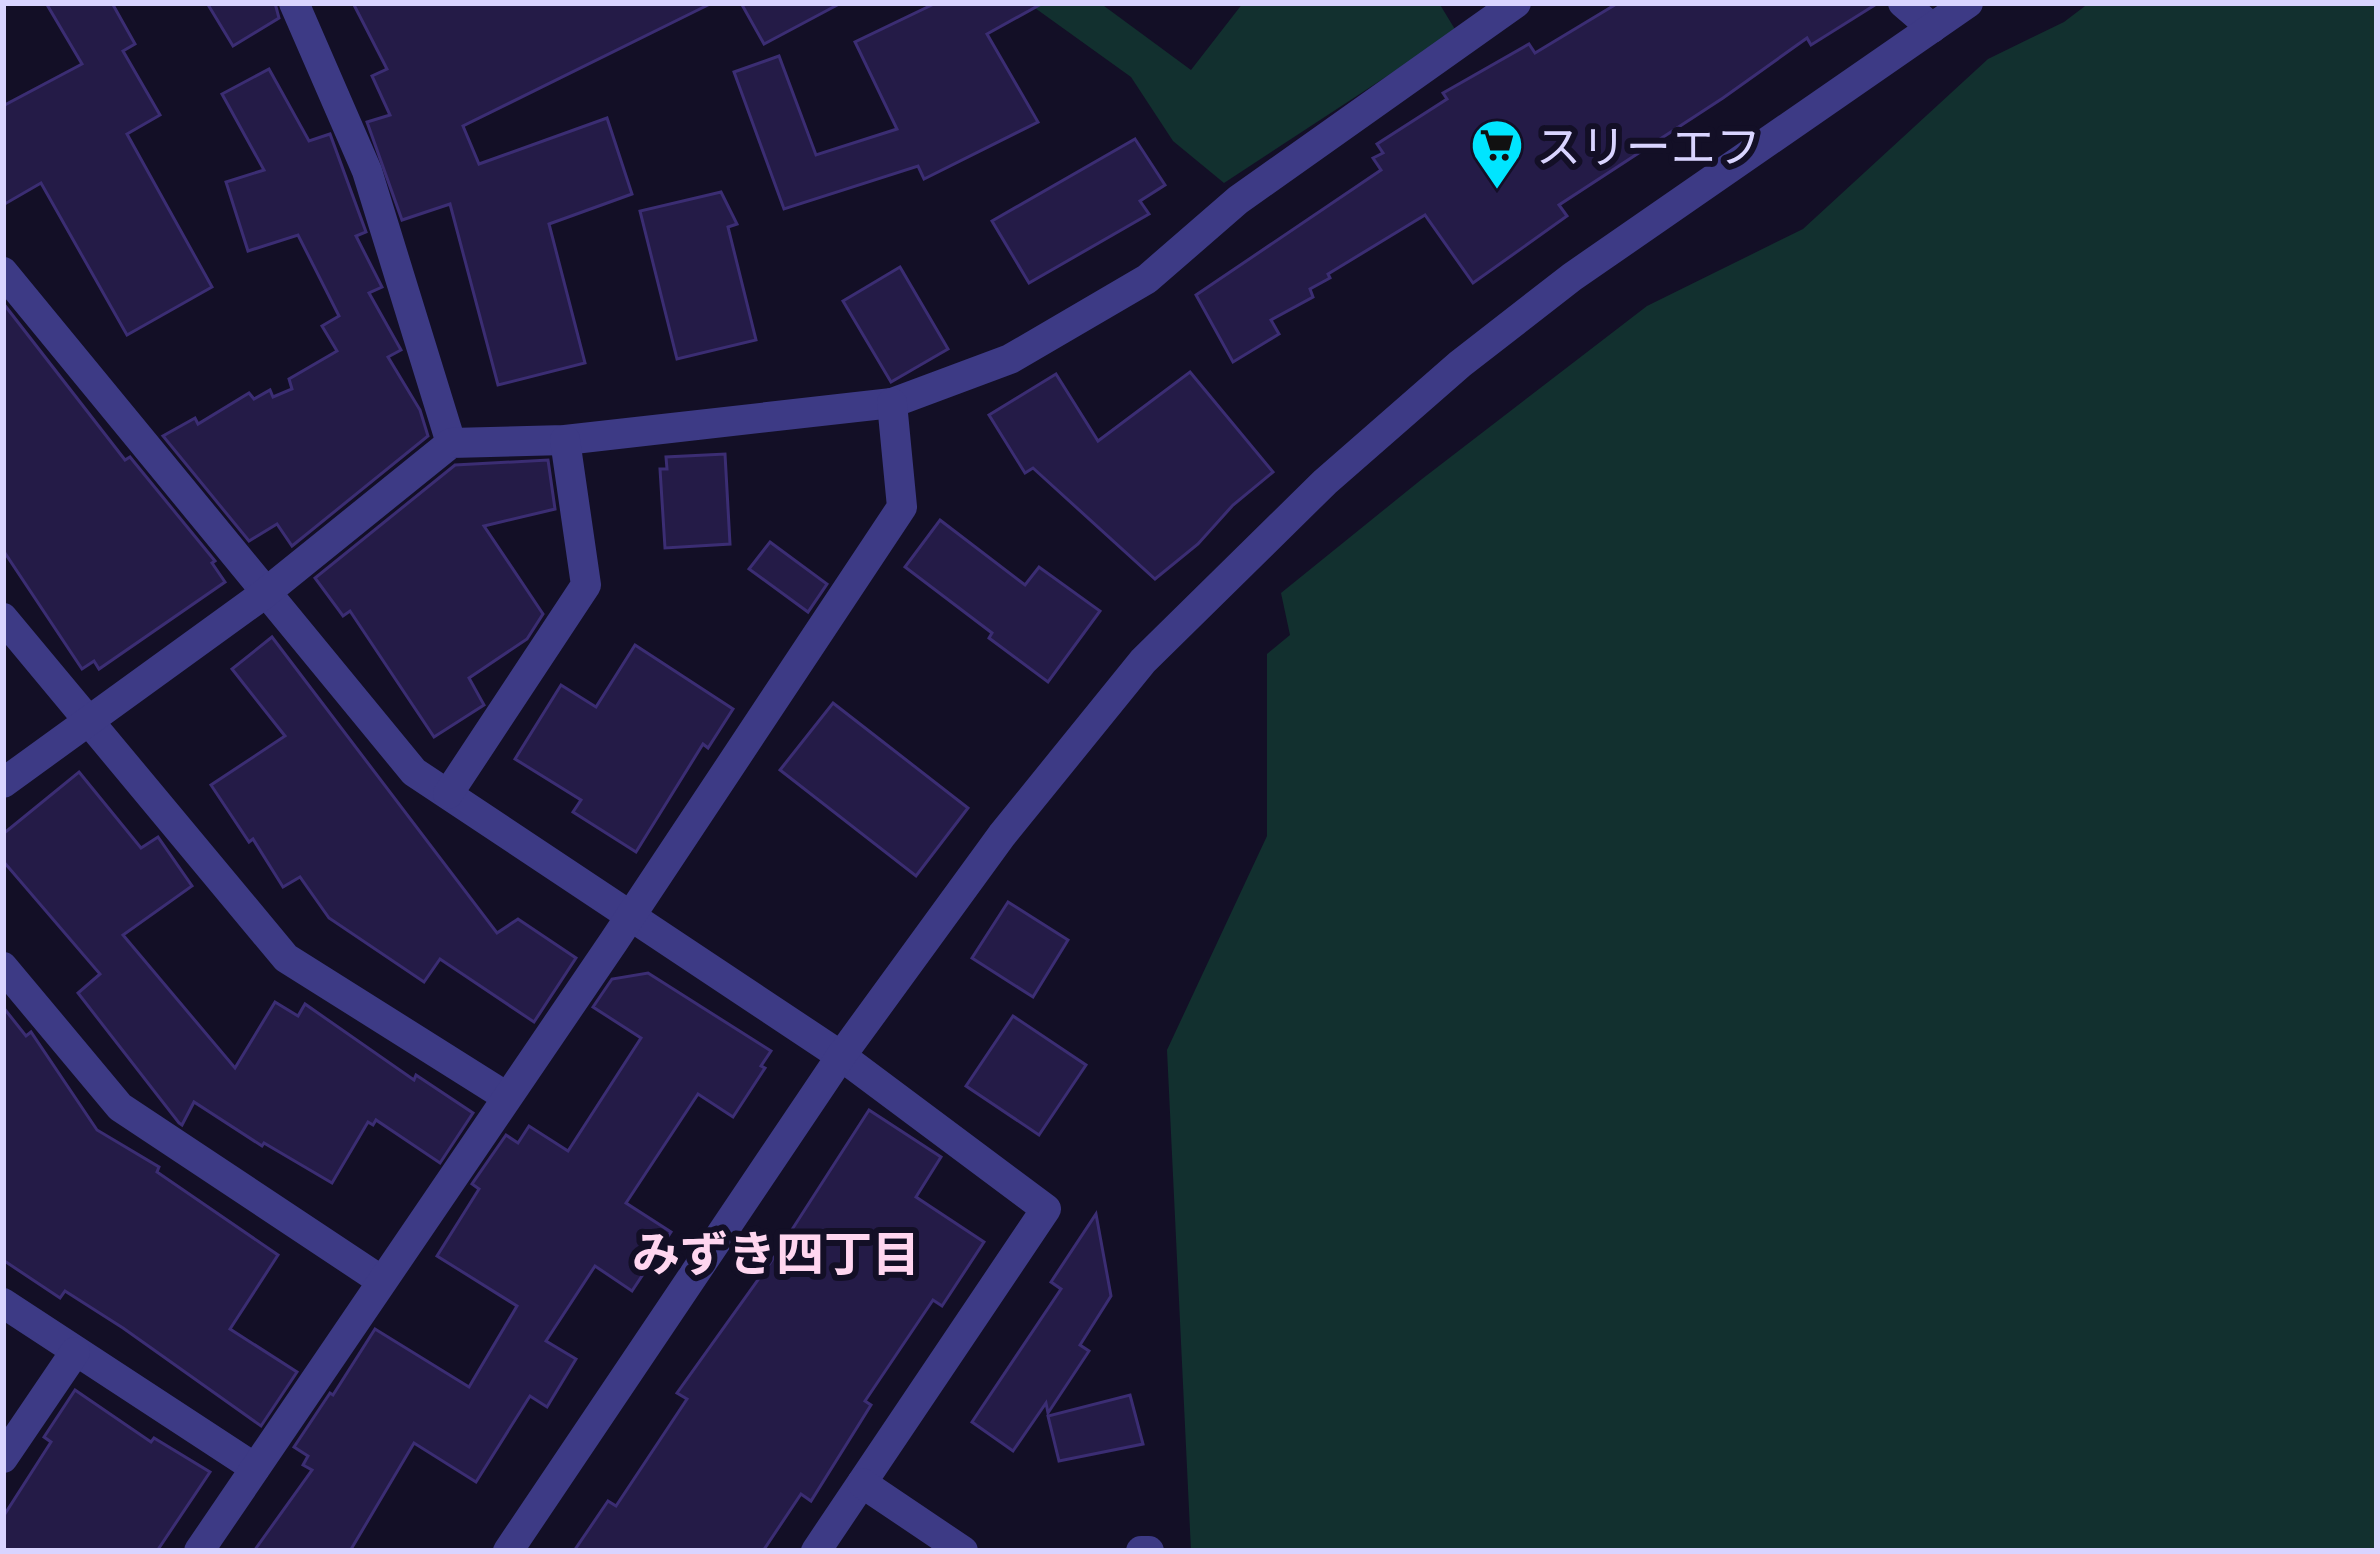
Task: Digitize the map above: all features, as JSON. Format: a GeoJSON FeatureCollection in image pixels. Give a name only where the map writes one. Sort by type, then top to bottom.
{"type":"FeatureCollection","features":[{"type":"Feature","properties":{"kind":"street"},"geometry":{"type":"LineString","coordinates":[[294,3],[367,171],[451,443]]}},
{"type":"Feature","properties":{"kind":"street"},"geometry":{"type":"LineString","coordinates":[[3,783],[264,594],[451,443],[566,440],[892,403],[1010,359],[1147,279],[1238,200],[1516,3]]}},
{"type":"Feature","properties":{"kind":"street"},"geometry":{"type":"LineString","coordinates":[[1903,3],[1932,28]]}},
{"type":"Feature","properties":{"kind":"street"},"geometry":{"type":"LineString","coordinates":[[508,1551],[842,1055],[1002,835],[1143,661],[1324,482],[1460,364],[1572,277],[1968,3]]}},
{"type":"Feature","properties":{"kind":"street"},"geometry":{"type":"LineString","coordinates":[[3,272],[414,772],[842,1055],[1046,1209],[816,1551]]}},
{"type":"Feature","properties":{"kind":"street"},"geometry":{"type":"LineString","coordinates":[[200,1551],[902,507],[892,403]]}},
{"type":"Feature","properties":{"kind":"street"},"geometry":{"type":"LineString","coordinates":[[448,794],[586,585],[566,440]]}},
{"type":"Feature","properties":{"kind":"street"},"geometry":{"type":"LineString","coordinates":[[3,618],[286,958],[507,1097]]}},
{"type":"Feature","properties":{"kind":"street"},"geometry":{"type":"LineString","coordinates":[[3,967],[120,1107],[382,1281]]}},
{"type":"Feature","properties":{"kind":"street"},"geometry":{"type":"LineString","coordinates":[[3,1303],[254,1468]]}},
{"type":"Feature","properties":{"kind":"street"},"geometry":{"type":"LineString","coordinates":[[3,1458],[75,1352]]}},
{"type":"Feature","properties":{"kind":"street"},"geometry":{"type":"LineString","coordinates":[[862,1483],[963,1551]]}},
{"type":"Feature","properties":{"kind":"green space"},"geometry":{"type":"Polygon","coordinates":[[[1028,3],[1100,3],[1191,70],[1243,3],[1439,3],[1456,31],[1224,183],[1173,141],[1131,77],[1028,3]]]}},
{"type":"Feature","properties":{"kind":"green space"},"geometry":{"type":"Polygon","coordinates":[[[2089,3],[2377,3],[2377,1551],[1191,1551],[1167,1050],[1267,836],[1267,654],[1290,635],[1281,593],[1647,306],[1803,229],[1988,59],[2064,22],[2089,3]]]}},
{"type":"Feature","properties":{"kind":"building"},"geometry":{"type":"Polygon","coordinates":[[[46,3],[112,3],[135,44],[123,51],[160,115],[127,134],[212,287],[127,335],[41,183],[3,205],[3,106],[82,64],[46,3]]]}},
{"type":"Feature","properties":{"kind":"building"},"geometry":{"type":"Polygon","coordinates":[[[207,3],[275,3],[279,18],[233,46],[207,3]]]}},
{"type":"Feature","properties":{"kind":"building"},"geometry":{"type":"Polygon","coordinates":[[[353,3],[712,3],[463,126],[479,164],[607,118],[632,194],[549,224],[585,363],[498,385],[450,204],[402,220],[367,122],[390,115],[372,76],[387,69],[353,3]]]}},
{"type":"Feature","properties":{"kind":"building"},"geometry":{"type":"Polygon","coordinates":[[[741,3],[841,3],[764,44],[741,3]]]}},
{"type":"Feature","properties":{"kind":"building"},"geometry":{"type":"Polygon","coordinates":[[[936,3],[1043,3],[987,34],[1038,122],[924,179],[918,166],[784,209],[734,72],[779,56],[816,155],[897,129],[855,42],[936,3]]]}},
{"type":"Feature","properties":{"kind":"building"},"geometry":{"type":"Polygon","coordinates":[[[1618,3],[1878,3],[1811,45],[1807,38],[1559,205],[1567,216],[1473,283],[1425,215],[1328,274],[1330,278],[1310,289],[1313,297],[1271,320],[1279,334],[1233,362],[1196,295],[1381,170],[1373,158],[1383,153],[1377,144],[1447,99],[1443,93],[1529,44],[1535,53],[1618,3]]]}},
{"type":"Feature","properties":{"kind":"building"},"geometry":{"type":"Polygon","coordinates":[[[269,69],[309,141],[330,134],[366,232],[356,236],[382,287],[369,293],[401,350],[388,357],[420,410],[428,436],[292,546],[277,524],[249,541],[163,436],[195,418],[198,424],[249,393],[254,399],[270,390],[273,397],[292,389],[289,379],[337,351],[322,326],[339,316],[298,235],[248,251],[226,182],[264,170],[222,94],[269,69]]]}},
{"type":"Feature","properties":{"kind":"building"},"geometry":{"type":"Polygon","coordinates":[[[1135,139],[1165,185],[1140,201],[1149,214],[1029,283],[992,221],[1135,139]]]}},
{"type":"Feature","properties":{"kind":"building"},"geometry":{"type":"Polygon","coordinates":[[[721,192],[737,224],[728,227],[756,340],[677,359],[640,211],[721,192]]]}},
{"type":"Feature","properties":{"kind":"building"},"geometry":{"type":"Polygon","coordinates":[[[900,267],[948,349],[891,382],[843,301],[900,267]]]}},
{"type":"Feature","properties":{"kind":"building"},"geometry":{"type":"Polygon","coordinates":[[[3,303],[125,460],[130,457],[215,561],[225,582],[99,669],[94,661],[82,669],[3,550],[3,303]]]}},
{"type":"Feature","properties":{"kind":"building"},"geometry":{"type":"Polygon","coordinates":[[[1190,372],[1273,472],[1155,579],[1033,468],[1025,473],[989,415],[1056,374],[1098,441],[1190,372]]]}},
{"type":"Feature","properties":{"kind":"building"},"geometry":{"type":"Polygon","coordinates":[[[725,454],[730,544],[665,548],[660,469],[667,469],[666,457],[725,454]]]}},
{"type":"Feature","properties":{"kind":"building"},"geometry":{"type":"Polygon","coordinates":[[[548,460],[555,509],[484,526],[543,614],[527,639],[469,678],[484,705],[434,737],[350,611],[343,616],[315,578],[455,465],[548,460]]]}},
{"type":"Feature","properties":{"kind":"building"},"geometry":{"type":"Polygon","coordinates":[[[940,520],[1025,585],[1039,567],[1100,611],[1048,682],[905,567],[940,520]]]}},
{"type":"Feature","properties":{"kind":"building"},"geometry":{"type":"Polygon","coordinates":[[[770,542],[827,584],[808,612],[749,569],[770,542]]]}},
{"type":"Feature","properties":{"kind":"building"},"geometry":{"type":"Polygon","coordinates":[[[272,637],[497,933],[518,919],[576,958],[534,1022],[440,959],[424,982],[329,918],[300,877],[283,887],[253,839],[249,842],[211,785],[285,736],[232,669],[272,637]]]}},
{"type":"Feature","properties":{"kind":"building"},"geometry":{"type":"Polygon","coordinates":[[[635,645],[733,709],[708,748],[703,744],[636,852],[573,812],[581,800],[515,759],[561,685],[596,707],[635,645]]]}},
{"type":"Feature","properties":{"kind":"building"},"geometry":{"type":"Polygon","coordinates":[[[833,703],[968,808],[916,876],[780,770],[833,703]]]}},
{"type":"Feature","properties":{"kind":"building"},"geometry":{"type":"Polygon","coordinates":[[[79,772],[141,848],[158,837],[192,886],[123,935],[235,1068],[275,1002],[298,1016],[305,1004],[414,1080],[416,1075],[473,1113],[440,1163],[376,1120],[373,1125],[368,1122],[332,1183],[194,1102],[182,1125],[179,1123],[78,993],[100,974],[3,861],[3,834],[79,772]]]}},
{"type":"Feature","properties":{"kind":"building"},"geometry":{"type":"Polygon","coordinates":[[[1008,902],[1068,940],[1033,997],[972,958],[1008,902]]]}},
{"type":"Feature","properties":{"kind":"building"},"geometry":{"type":"Polygon","coordinates":[[[648,973],[771,1051],[733,1117],[698,1094],[626,1203],[671,1232],[632,1291],[595,1266],[546,1341],[576,1359],[547,1407],[530,1396],[476,1482],[414,1443],[350,1551],[254,1551],[312,1470],[303,1465],[308,1456],[294,1447],[375,1329],[469,1387],[517,1306],[437,1256],[479,1189],[472,1184],[506,1135],[518,1143],[529,1126],[568,1151],[641,1038],[593,1007],[612,979],[648,973]]]}},
{"type":"Feature","properties":{"kind":"building"},"geometry":{"type":"Polygon","coordinates":[[[3,1007],[26,1036],[31,1032],[97,1130],[159,1167],[157,1172],[278,1255],[230,1329],[297,1372],[261,1426],[123,1328],[65,1291],[60,1298],[3,1260],[3,1007]]]}},
{"type":"Feature","properties":{"kind":"building"},"geometry":{"type":"Polygon","coordinates":[[[1013,1016],[1086,1065],[1039,1135],[966,1086],[1013,1016]]]}},
{"type":"Feature","properties":{"kind":"building"},"geometry":{"type":"Polygon","coordinates":[[[869,1110],[941,1157],[916,1197],[984,1242],[942,1306],[933,1300],[865,1401],[871,1405],[811,1501],[801,1494],[763,1551],[574,1551],[608,1501],[616,1506],[687,1399],[677,1393],[775,1256],[869,1110]]]}},
{"type":"Feature","properties":{"kind":"building"},"geometry":{"type":"Polygon","coordinates":[[[1096,1214],[1111,1296],[1080,1345],[1089,1351],[1048,1413],[1046,1403],[1013,1451],[972,1422],[1061,1289],[1051,1282],[1096,1214]]]}},
{"type":"Feature","properties":{"kind":"building"},"geometry":{"type":"Polygon","coordinates":[[[75,1390],[151,1442],[154,1438],[210,1472],[157,1551],[3,1551],[3,1517],[51,1442],[44,1437],[75,1390]]]}},
{"type":"Feature","properties":{"kind":"building"},"geometry":{"type":"Polygon","coordinates":[[[1130,1395],[1143,1444],[1059,1461],[1048,1416],[1130,1395]]]}},
{"type":"Feature","properties":{"kind":"place","name":"スリーエフ"},"geometry":{"type":"Point","coordinates":[1497,191]}},
{"type":"Feature","properties":{"kind":"district","name":"みずき四丁目"},"geometry":{"type":"Point","coordinates":[776,1252]}}]}
